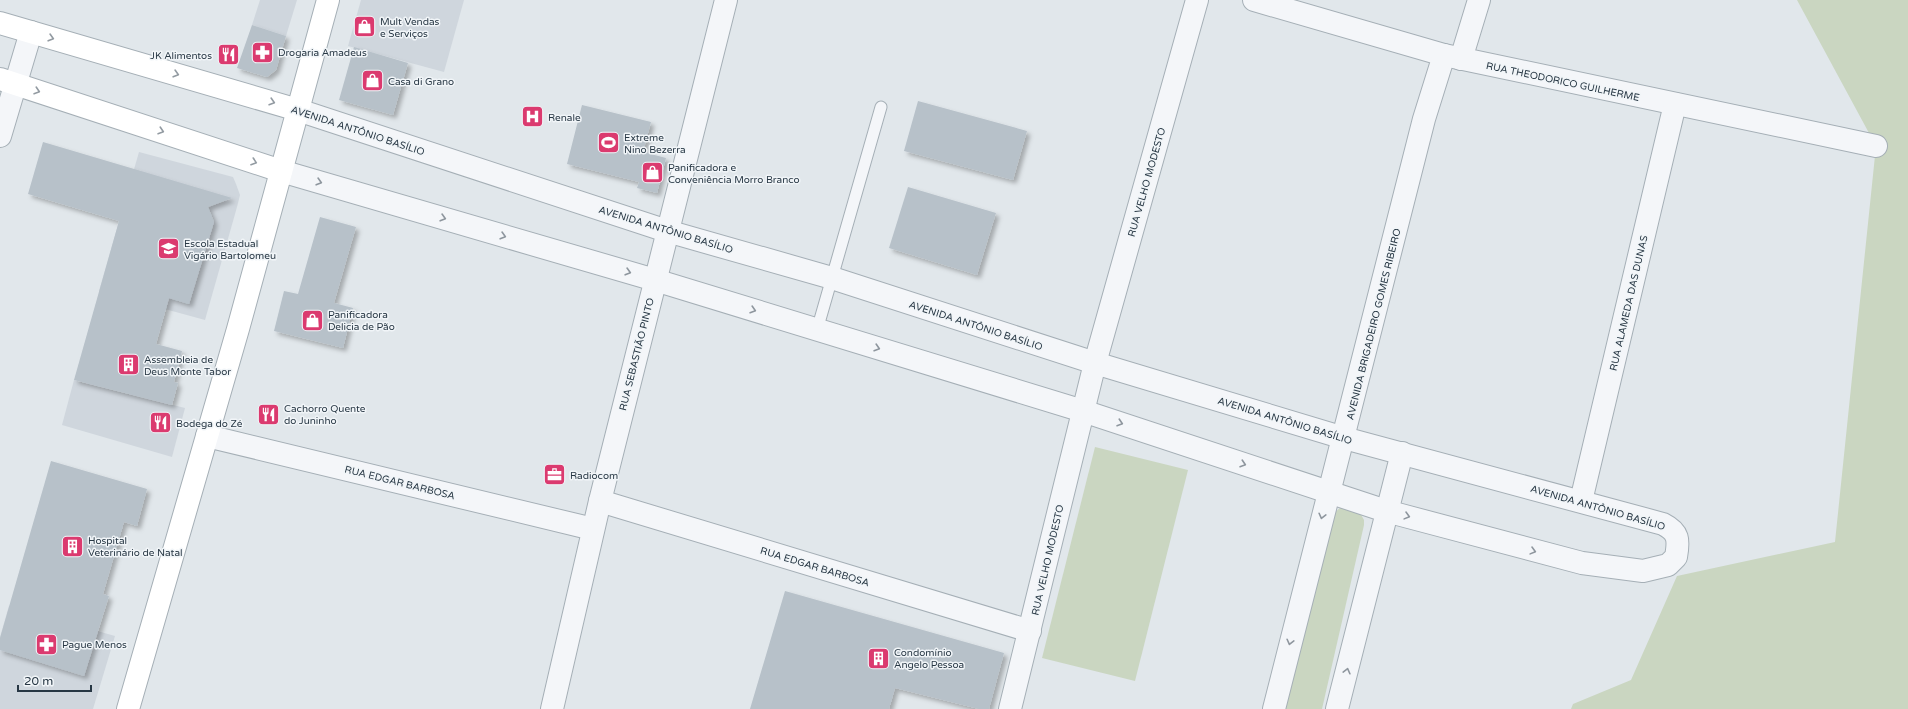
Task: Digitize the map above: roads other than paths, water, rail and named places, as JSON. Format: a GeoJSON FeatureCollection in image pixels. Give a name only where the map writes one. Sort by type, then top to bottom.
{"type":"FeatureCollection","features":[{"type":"Feature","properties":{"kind":"main road"},"geometry":{"type":"LineString","coordinates":[[128,709],[207,436],[328,0]]}},
{"type":"Feature","properties":{"kind":"main road","name":"AVENIDA ANTÔNIO BASÍLIO"},"geometry":{"type":"LineString","coordinates":[[0,23],[298,110]]}},
{"type":"Feature","properties":{"kind":"main road","name":"AVENIDA ANTÔNIO BASÍLIO"},"geometry":{"type":"LineString","coordinates":[[8,81],[281,171]]}},
{"type":"Feature","properties":{"kind":"street","name":"RUA SEBASTIÃO PINTO"},"geometry":{"type":"LineString","coordinates":[[552,709],[593,529],[726,0]]}},
{"type":"Feature","properties":{"kind":"street","name":"RUA VELHO MODESTO"},"geometry":{"type":"LineString","coordinates":[[1010,709],[1095,364],[1197,0]]}},
{"type":"Feature","properties":{"kind":"street","name":"RUA THEODORICO GUILHERME"},"geometry":{"type":"LineString","coordinates":[[1254,0],[1453,57],[1876,146]]}},
{"type":"Feature","properties":{"kind":"street","name":"AVENIDA BRIGADEIRO GOMES RIBEIRO"},"geometry":{"type":"LineString","coordinates":[[1274,709],[1424,119],[1480,0]]}},
{"type":"Feature","properties":{"kind":"street"},"geometry":{"type":"LineString","coordinates":[[0,136],[8,81],[30,32]]}},
{"type":"Feature","properties":{"kind":"street","name":"RUA ALAMEDA DAS DUNAS"},"geometry":{"type":"LineString","coordinates":[[1581,501],[1675,104]]}},
{"type":"Feature","properties":{"kind":"street","name":"AVENIDA ANTÔNIO BASÍLIO"},"geometry":{"type":"LineString","coordinates":[[281,171],[655,280],[1083,411],[1386,511],[1582,563],[1642,571],[1668,565],[1676,557],[1677,538],[1674,529],[1663,524],[1344,438],[1095,364],[832,278],[668,231],[298,110]]}},
{"type":"Feature","properties":{"kind":"street","name":"RUA EDGAR BARBOSA"},"geometry":{"type":"LineString","coordinates":[[207,436],[593,529]]}},
{"type":"Feature","properties":{"kind":"street"},"geometry":{"type":"LineString","coordinates":[[1337,709],[1386,511],[1402,453]]}},
{"type":"Feature","properties":{"kind":"street","name":"RUA EDGAR BARBOSA"},"geometry":{"type":"LineString","coordinates":[[600,501],[1030,631]]}},
{"type":"Feature","properties":{"kind":"lane"},"geometry":{"type":"LineString","coordinates":[[817,330],[881,107]]}},
{"type":"Feature","properties":{"kind":"place","name":"Mult Vendas e Serviços"},"geometry":{"type":"Point","coordinates":[365,27]}},
{"type":"Feature","properties":{"kind":"place","name":"Drogaria Amadeus"},"geometry":{"type":"Point","coordinates":[262,52]}},
{"type":"Feature","properties":{"kind":"place","name":"JK Alimentos"},"geometry":{"type":"Point","coordinates":[228,55]}},
{"type":"Feature","properties":{"kind":"place","name":"Casa di Grano"},"geometry":{"type":"Point","coordinates":[373,81]}},
{"type":"Feature","properties":{"kind":"place","name":"Renale"},"geometry":{"type":"Point","coordinates":[532,117]}},
{"type":"Feature","properties":{"kind":"place","name":"Extreme Nino Bezerra"},"geometry":{"type":"Point","coordinates":[609,143]}},
{"type":"Feature","properties":{"kind":"place","name":"Panificadora e Conveniência Morro Branco"},"geometry":{"type":"Point","coordinates":[652,173]}},
{"type":"Feature","properties":{"kind":"place","name":"Escola Estadual Vigário Bartolomeu"},"geometry":{"type":"Point","coordinates":[168,249]}},
{"type":"Feature","properties":{"kind":"place","name":"Panificadora Delicia de Pão"},"geometry":{"type":"Point","coordinates":[313,320]}},
{"type":"Feature","properties":{"kind":"place","name":"Assembleia de Deus Monte Tabor"},"geometry":{"type":"Point","coordinates":[128,365]}},
{"type":"Feature","properties":{"kind":"place","name":"Cachorro Quente do Juninho"},"geometry":{"type":"Point","coordinates":[268,414]}},
{"type":"Feature","properties":{"kind":"place","name":"Bodega do Zé"},"geometry":{"type":"Point","coordinates":[161,423]}},
{"type":"Feature","properties":{"kind":"place","name":"Radiocom"},"geometry":{"type":"Point","coordinates":[555,475]}},
{"type":"Feature","properties":{"kind":"place","name":"Hospital Veterinário de Natal"},"geometry":{"type":"Point","coordinates":[72,546]}},
{"type":"Feature","properties":{"kind":"place","name":"Pague Menos"},"geometry":{"type":"Point","coordinates":[47,644]}},
{"type":"Feature","properties":{"kind":"place","name":"Condomínio Angelo Pessoa"},"geometry":{"type":"Point","coordinates":[878,658]}}]}
